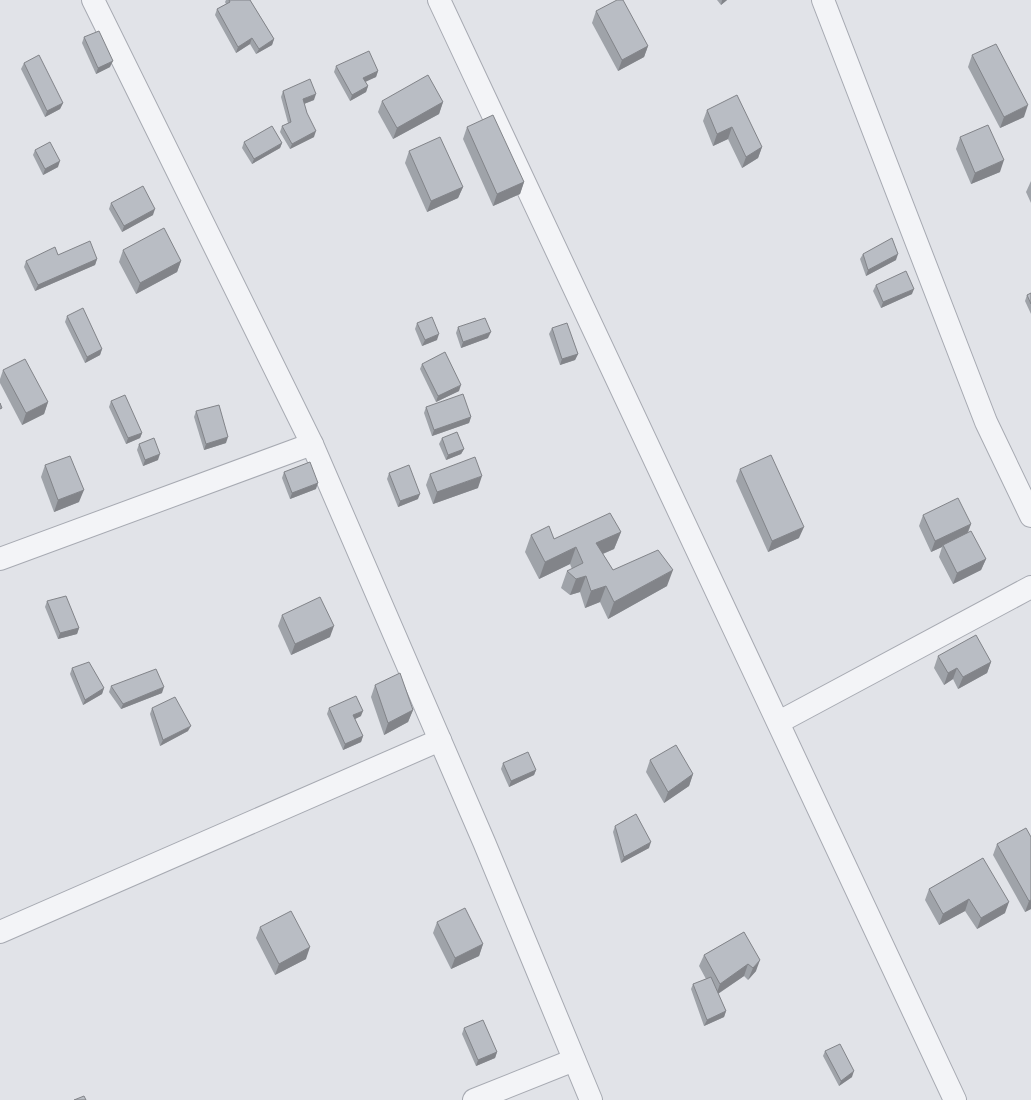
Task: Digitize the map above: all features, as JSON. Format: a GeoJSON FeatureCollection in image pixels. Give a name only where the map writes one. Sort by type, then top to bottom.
{"type":"FeatureCollection","features":[{"type":"Feature","properties":{"kind":"street"},"geometry":{"type":"LineString","coordinates":[[92,0],[312,444],[440,740],[591,1100]]}},
{"type":"Feature","properties":{"kind":"street"},"geometry":{"type":"LineString","coordinates":[[439,0],[955,1100]]}},
{"type":"Feature","properties":{"kind":"street"},"geometry":{"type":"LineString","coordinates":[[823,0],[986,422],[1031,516]]}},
{"type":"Feature","properties":{"kind":"street"},"geometry":{"type":"LineString","coordinates":[[0,559],[312,444]]}},
{"type":"Feature","properties":{"kind":"street"},"geometry":{"type":"LineString","coordinates":[[778,722],[1031,587]]}},
{"type":"Feature","properties":{"kind":"street"},"geometry":{"type":"LineString","coordinates":[[0,932],[440,740]]}},
{"type":"Feature","properties":{"kind":"street"},"geometry":{"type":"LineString","coordinates":[[474,1100],[574,1060]]}},
{"type":"Feature","properties":{"kind":"building"},"geometry":{"type":"Polygon","coordinates":[[[229,0],[250,0],[274,39],[259,49],[252,38],[238,47],[217,9],[230,2],[229,0]]]}},
{"type":"Feature","properties":{"kind":"building"},"geometry":{"type":"Polygon","coordinates":[[[617,0],[623,0],[648,46],[622,60],[596,11],[617,0]]]}},
{"type":"Feature","properties":{"kind":"building"},"geometry":{"type":"Polygon","coordinates":[[[99,31],[113,61],[98,68],[84,37],[99,31]]]}},
{"type":"Feature","properties":{"kind":"building"},"geometry":{"type":"Polygon","coordinates":[[[996,44],[1028,105],[1004,117],[972,55],[996,44]]]}},
{"type":"Feature","properties":{"kind":"building"},"geometry":{"type":"Polygon","coordinates":[[[369,51],[378,71],[363,78],[368,86],[352,95],[336,66],[369,51]]]}},
{"type":"Feature","properties":{"kind":"building"},"geometry":{"type":"Polygon","coordinates":[[[39,55],[63,103],[47,111],[24,63],[39,55]]]}},
{"type":"Feature","properties":{"kind":"building"},"geometry":{"type":"Polygon","coordinates":[[[428,75],[443,102],[397,128],[382,101],[428,75]]]}},
{"type":"Feature","properties":{"kind":"building"},"geometry":{"type":"Polygon","coordinates":[[[310,79],[316,94],[303,99],[307,113],[316,131],[292,144],[282,126],[291,122],[283,91],[310,79]]]}},
{"type":"Feature","properties":{"kind":"building"},"geometry":{"type":"Polygon","coordinates":[[[737,95],[762,147],[746,157],[732,127],[717,134],[707,110],[737,95]]]}},
{"type":"Feature","properties":{"kind":"building"},"geometry":{"type":"Polygon","coordinates":[[[493,115],[524,182],[497,194],[467,127],[493,115]]]}},
{"type":"Feature","properties":{"kind":"building"},"geometry":{"type":"Polygon","coordinates":[[[988,125],[1004,160],[975,173],[960,137],[988,125]]]}},
{"type":"Feature","properties":{"kind":"building"},"geometry":{"type":"Polygon","coordinates":[[[272,126],[282,143],[254,159],[244,142],[272,126]]]}},
{"type":"Feature","properties":{"kind":"building"},"geometry":{"type":"Polygon","coordinates":[[[440,137],[463,187],[431,201],[409,151],[440,137]]]}},
{"type":"Feature","properties":{"kind":"building"},"geometry":{"type":"Polygon","coordinates":[[[50,142],[60,161],[45,169],[35,150],[50,142]]]}},
{"type":"Feature","properties":{"kind":"building"},"geometry":{"type":"Polygon","coordinates":[[[143,186],[155,209],[124,226],[111,203],[143,186]]]}},
{"type":"Feature","properties":{"kind":"building"},"geometry":{"type":"Polygon","coordinates":[[[164,228],[181,261],[140,283],[123,250],[164,228]]]}},
{"type":"Feature","properties":{"kind":"building"},"geometry":{"type":"Polygon","coordinates":[[[892,238],[898,254],[868,270],[863,254],[892,238]]]}},
{"type":"Feature","properties":{"kind":"building"},"geometry":{"type":"Polygon","coordinates":[[[90,241],[97,259],[38,285],[26,261],[55,247],[58,255],[90,241]]]}},
{"type":"Feature","properties":{"kind":"building"},"geometry":{"type":"Polygon","coordinates":[[[906,271],[914,289],[883,302],[876,285],[906,271]]]}},
{"type":"Feature","properties":{"kind":"building"},"geometry":{"type":"Polygon","coordinates":[[[1031,293],[1031,304],[1027,295],[1031,293]]]}},
{"type":"Feature","properties":{"kind":"building"},"geometry":{"type":"Polygon","coordinates":[[[83,308],[102,349],[87,357],[67,316],[83,308]]]}},
{"type":"Feature","properties":{"kind":"building"},"geometry":{"type":"Polygon","coordinates":[[[432,317],[439,334],[425,340],[417,323],[432,317]]]}},
{"type":"Feature","properties":{"kind":"building"},"geometry":{"type":"Polygon","coordinates":[[[485,318],[491,332],[463,342],[458,327],[485,318]]]}},
{"type":"Feature","properties":{"kind":"building"},"geometry":{"type":"Polygon","coordinates":[[[567,323],[578,354],[562,359],[552,328],[567,323]]]}},
{"type":"Feature","properties":{"kind":"building"},"geometry":{"type":"Polygon","coordinates":[[[445,352],[461,385],[438,396],[422,364],[445,352]]]}},
{"type":"Feature","properties":{"kind":"building"},"geometry":{"type":"Polygon","coordinates":[[[25,359],[48,402],[26,413],[3,370],[25,359]]]}},
{"type":"Feature","properties":{"kind":"building"},"geometry":{"type":"Polygon","coordinates":[[[463,394],[471,417],[434,430],[426,407],[463,394]]]}},
{"type":"Feature","properties":{"kind":"building"},"geometry":{"type":"Polygon","coordinates":[[[125,395],[142,433],[128,438],[111,401],[125,395]]]}},
{"type":"Feature","properties":{"kind":"building"},"geometry":{"type":"Polygon","coordinates":[[[219,405],[228,437],[206,444],[196,411],[219,405]]]}},
{"type":"Feature","properties":{"kind":"building"},"geometry":{"type":"Polygon","coordinates":[[[457,432],[464,449],[448,455],[442,438],[457,432]]]}},
{"type":"Feature","properties":{"kind":"building"},"geometry":{"type":"Polygon","coordinates":[[[154,438],[160,454],[145,460],[139,444],[154,438]]]}},
{"type":"Feature","properties":{"kind":"building"},"geometry":{"type":"Polygon","coordinates":[[[771,455],[804,527],[772,541],[740,469],[771,455]]]}},
{"type":"Feature","properties":{"kind":"building"},"geometry":{"type":"Polygon","coordinates":[[[70,456],[84,490],[58,500],[45,465],[70,456]]]}},
{"type":"Feature","properties":{"kind":"building"},"geometry":{"type":"Polygon","coordinates":[[[475,457],[482,476],[437,492],[430,474],[475,457]]]}},
{"type":"Feature","properties":{"kind":"building"},"geometry":{"type":"Polygon","coordinates":[[[310,462],[318,483],[292,493],[284,472],[310,462]]]}},
{"type":"Feature","properties":{"kind":"building"},"geometry":{"type":"Polygon","coordinates":[[[409,465],[420,494],[400,501],[389,473],[409,465]]]}},
{"type":"Feature","properties":{"kind":"building"},"geometry":{"type":"Polygon","coordinates":[[[958,498],[971,524],[935,541],[923,515],[958,498]]]}},
{"type":"Feature","properties":{"kind":"building"},"geometry":{"type":"Polygon","coordinates":[[[610,513],[621,532],[596,543],[613,570],[658,550],[673,570],[614,602],[606,586],[591,591],[586,576],[576,579],[567,571],[583,563],[576,547],[545,562],[531,535],[549,526],[554,539],[610,513]]]}},
{"type":"Feature","properties":{"kind":"building"},"geometry":{"type":"Polygon","coordinates":[[[971,531],[986,559],[957,573],[943,545],[971,531]]]}},
{"type":"Feature","properties":{"kind":"building"},"geometry":{"type":"Polygon","coordinates":[[[66,596],[79,628],[60,633],[47,601],[66,596]]]}},
{"type":"Feature","properties":{"kind":"building"},"geometry":{"type":"Polygon","coordinates":[[[320,597],[334,626],[295,644],[282,615],[320,597]]]}},
{"type":"Feature","properties":{"kind":"building"},"geometry":{"type":"Polygon","coordinates":[[[976,635],[991,662],[963,677],[957,668],[948,673],[938,656],[976,635]]]}},
{"type":"Feature","properties":{"kind":"building"},"geometry":{"type":"Polygon","coordinates":[[[89,662],[104,688],[85,700],[72,668],[89,662]]]}},
{"type":"Feature","properties":{"kind":"building"},"geometry":{"type":"Polygon","coordinates":[[[156,669],[164,687],[123,704],[111,686],[156,669]]]}},
{"type":"Feature","properties":{"kind":"building"},"geometry":{"type":"Polygon","coordinates":[[[400,673],[413,710],[388,723],[375,685],[400,673]]]}},
{"type":"Feature","properties":{"kind":"building"},"geometry":{"type":"Polygon","coordinates":[[[356,696],[363,711],[353,715],[363,736],[345,744],[329,708],[356,696]]]}},
{"type":"Feature","properties":{"kind":"building"},"geometry":{"type":"Polygon","coordinates":[[[175,697],[191,726],[163,740],[152,708],[175,697]]]}},
{"type":"Feature","properties":{"kind":"building"},"geometry":{"type":"Polygon","coordinates":[[[676,745],[693,774],[668,792],[650,760],[676,745]]]}},
{"type":"Feature","properties":{"kind":"building"},"geometry":{"type":"Polygon","coordinates":[[[528,752],[536,770],[511,781],[503,763],[528,752]]]}},
{"type":"Feature","properties":{"kind":"building"},"geometry":{"type":"Polygon","coordinates":[[[636,814],[651,842],[624,857],[615,826],[636,814]]]}},
{"type":"Feature","properties":{"kind":"building"},"geometry":{"type":"Polygon","coordinates":[[[1026,828],[1031,837],[1031,900],[1029,901],[997,844],[1026,828]]]}},
{"type":"Feature","properties":{"kind":"building"},"geometry":{"type":"Polygon","coordinates":[[[983,858],[1009,902],[981,918],[969,899],[943,914],[929,889],[983,858]]]}},
{"type":"Feature","properties":{"kind":"building"},"geometry":{"type":"Polygon","coordinates":[[[465,908],[483,944],[455,958],[437,922],[465,908]]]}},
{"type":"Feature","properties":{"kind":"building"},"geometry":{"type":"Polygon","coordinates":[[[291,911],[310,947],[279,964],[260,927],[291,911]]]}},
{"type":"Feature","properties":{"kind":"building"},"geometry":{"type":"Polygon","coordinates":[[[744,932],[760,960],[753,968],[748,964],[720,984],[704,955],[744,932]]]}},
{"type":"Feature","properties":{"kind":"building"},"geometry":{"type":"Polygon","coordinates":[[[711,977],[726,1011],[707,1020],[693,984],[711,977]]]}},
{"type":"Feature","properties":{"kind":"building"},"geometry":{"type":"Polygon","coordinates":[[[483,1020],[497,1052],[478,1060],[464,1028],[483,1020]]]}},
{"type":"Feature","properties":{"kind":"building"},"geometry":{"type":"Polygon","coordinates":[[[840,1044],[854,1071],[841,1081],[825,1051],[840,1044]]]}},
{"type":"Feature","properties":{"kind":"building"},"geometry":{"type":"Polygon","coordinates":[[[84,1096],[86,1100],[74,1100],[84,1096]]]}}]}
